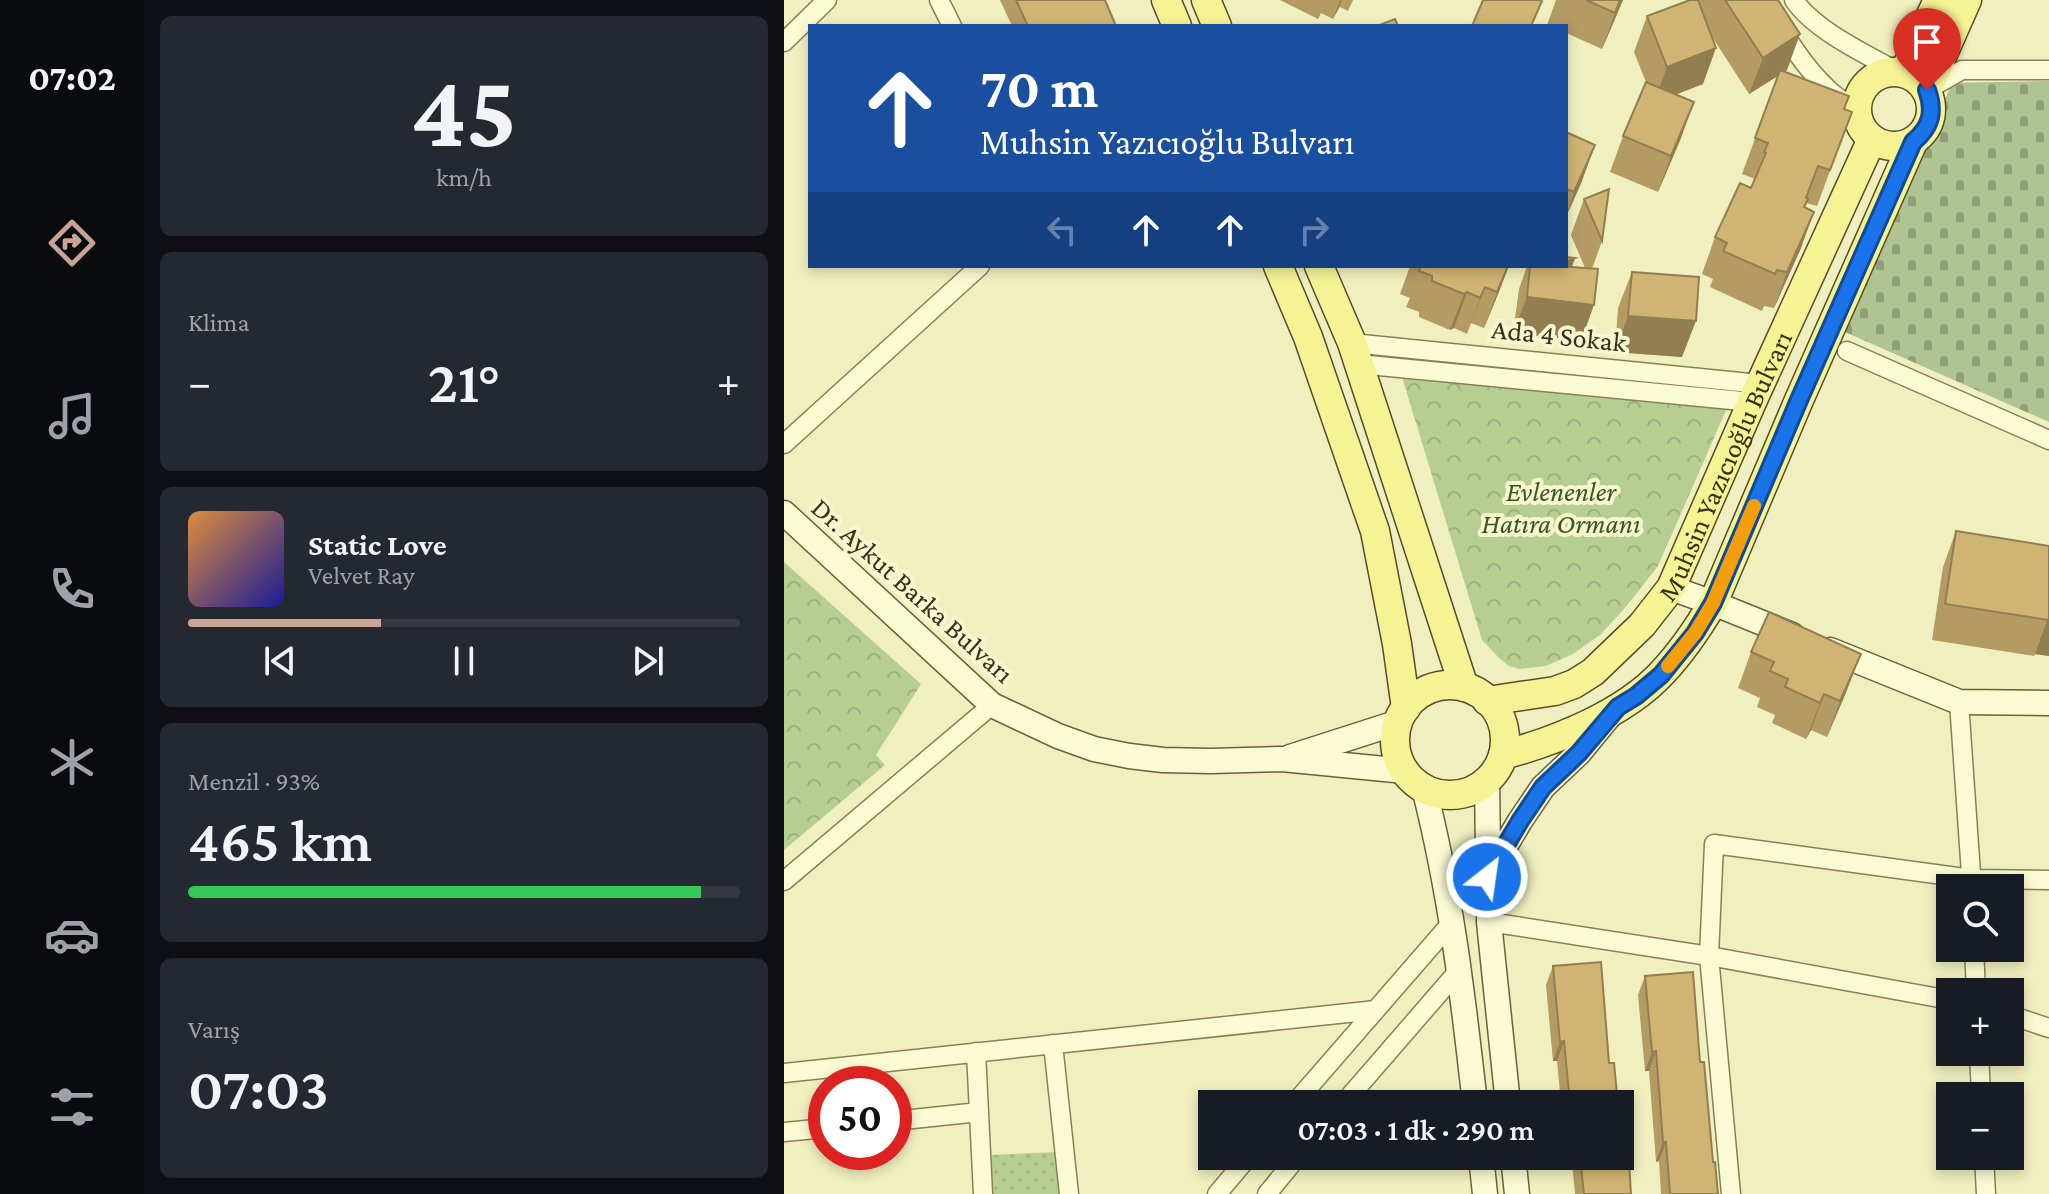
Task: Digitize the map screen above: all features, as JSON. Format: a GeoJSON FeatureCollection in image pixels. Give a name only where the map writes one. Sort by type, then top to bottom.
{"type":"FeatureCollection","features":[{"type":"Feature","properties":{"kind":"main road"},"geometry":{"type":"LineString","coordinates":[[1166,0],[1176,24]]}},
{"type":"Feature","properties":{"kind":"main road"},"geometry":{"type":"LineString","coordinates":[[1206,0],[1216,24]]}},
{"type":"Feature","properties":{"kind":"main road"},"geometry":{"type":"LineString","coordinates":[[1900,72],[1938,0]]}},
{"type":"Feature","properties":{"kind":"main road"},"geometry":{"type":"LineString","coordinates":[[1927,90],[1967,0]]}},
{"type":"Feature","properties":{"kind":"main road"},"geometry":{"type":"LineString","coordinates":[[1885,72],[1900,72],[1917,79],[1927,90],[1932,113],[1929,124],[1913,142],[1903,146],[1881,144],[1861,127],[1857,111],[1861,91],[1868,82],[1885,72]]}},
{"type":"Feature","properties":{"kind":"main road","name":"Muhsin Yazıcıoğlu Bulvarı"},"geometry":{"type":"LineString","coordinates":[[1475,694],[1555,691],[1574,684],[1593,672],[1642,625],[1671,588],[1872,139]]}},
{"type":"Feature","properties":{"kind":"main road","name":"Muhsin Yazıcıoğlu Bulvarı"},"geometry":{"type":"LineString","coordinates":[[1503,755],[1561,736],[1636,696],[1661,675],[1695,633],[1713,603],[1913,142]]}},
{"type":"Feature","properties":{"kind":"main road"},"geometry":{"type":"LineString","coordinates":[[1279,268],[1308,337],[1375,531],[1397,644],[1402,715],[1395,745],[1399,761],[1415,780],[1437,793],[1453,795],[1470,791],[1487,781],[1496,770],[1503,755],[1505,738],[1501,721],[1493,706],[1475,694],[1446,685],[1429,689],[1414,698],[1402,715]]}},
{"type":"Feature","properties":{"kind":"main road"},"geometry":{"type":"LineString","coordinates":[[1320,268],[1355,353],[1475,694]]}},
{"type":"Feature","properties":{"kind":"main road","name":"Dr. Aykut Barka Bulvarı"},"geometry":{"type":"LineString","coordinates":[[784,513],[992,705],[1058,736],[1094,749],[1129,756],[1211,761],[1282,759],[1415,780]]}},
{"type":"Feature","properties":{"kind":"main road"},"geometry":{"type":"LineString","coordinates":[[1671,588],[1959,702],[2049,703]]}},
{"type":"Feature","properties":{"kind":"main road"},"geometry":{"type":"LineString","coordinates":[[1487,877],[1543,787],[1579,753],[1618,707]]}},
{"type":"Feature","properties":{"kind":"main road","name":"Dr. Aykut Barka Bulvarı"},"geometry":{"type":"LineString","coordinates":[[1282,759],[1402,715]]}},
{"type":"Feature","properties":{"kind":"main road"},"geometry":{"type":"LineString","coordinates":[[1415,780],[1438,844],[1453,921],[1473,1090]]}},
{"type":"Feature","properties":{"kind":"main road"},"geometry":{"type":"LineString","coordinates":[[1487,781],[1489,922],[1507,1090]]}},
{"type":"Feature","properties":{"kind":"main road"},"geometry":{"type":"LineString","coordinates":[[1482,1170],[1485,1194]]}},
{"type":"Feature","properties":{"kind":"main road"},"geometry":{"type":"LineString","coordinates":[[1514,1170],[1517,1194]]}},
{"type":"Feature","properties":{"kind":"street"},"geometry":{"type":"LineString","coordinates":[[784,42],[827,0]]}},
{"type":"Feature","properties":{"kind":"street"},"geometry":{"type":"LineString","coordinates":[[939,0],[951,24]]}},
{"type":"Feature","properties":{"kind":"street"},"geometry":{"type":"LineString","coordinates":[[1765,0],[1806,64],[1831,91],[1857,111]]}},
{"type":"Feature","properties":{"kind":"street"},"geometry":{"type":"LineString","coordinates":[[1794,0],[1801,11],[1819,26],[1900,72]]}},
{"type":"Feature","properties":{"kind":"street"},"geometry":{"type":"LineString","coordinates":[[1927,90],[1962,70],[2049,70]]}},
{"type":"Feature","properties":{"kind":"street"},"geometry":{"type":"LineString","coordinates":[[784,444],[978,268]]}},
{"type":"Feature","properties":{"kind":"street"},"geometry":{"type":"LineString","coordinates":[[1847,351],[2049,440]]}},
{"type":"Feature","properties":{"kind":"street","name":"Ada 4 Sokak"},"geometry":{"type":"LineString","coordinates":[[1355,353],[1756,393]]}},
{"type":"Feature","properties":{"kind":"street"},"geometry":{"type":"LineString","coordinates":[[1959,702],[1971,874]]}},
{"type":"Feature","properties":{"kind":"street"},"geometry":{"type":"LineString","coordinates":[[784,881],[992,705]]}},
{"type":"Feature","properties":{"kind":"street"},"geometry":{"type":"LineString","coordinates":[[1731,1194],[1709,956],[1714,844],[1936,878]]}},
{"type":"Feature","properties":{"kind":"street"},"geometry":{"type":"LineString","coordinates":[[2024,881],[2049,880]]}},
{"type":"Feature","properties":{"kind":"street"},"geometry":{"type":"LineString","coordinates":[[1306,1090],[1453,921]]}},
{"type":"Feature","properties":{"kind":"street"},"geometry":{"type":"LineString","coordinates":[[1489,922],[1709,956],[1936,997]]}},
{"type":"Feature","properties":{"kind":"street"},"geometry":{"type":"LineString","coordinates":[[1355,1090],[1460,969]]}},
{"type":"Feature","properties":{"kind":"street"},"geometry":{"type":"LineString","coordinates":[[784,1073],[1376,1010]]}},
{"type":"Feature","properties":{"kind":"street"},"geometry":{"type":"LineString","coordinates":[[2024,1020],[2049,1028]]}},
{"type":"Feature","properties":{"kind":"street"},"geometry":{"type":"LineString","coordinates":[[1053,1044],[1069,1194]]}},
{"type":"Feature","properties":{"kind":"street"},"geometry":{"type":"LineString","coordinates":[[976,1052],[983,1194]]}},
{"type":"Feature","properties":{"kind":"street"},"geometry":{"type":"LineString","coordinates":[[912,1119],[979,1112]]}},
{"type":"Feature","properties":{"kind":"street"},"geometry":{"type":"LineString","coordinates":[[784,1132],[808,1130]]}},
{"type":"Feature","properties":{"kind":"street"},"geometry":{"type":"LineString","coordinates":[[1217,1194],[1237,1170]]}},
{"type":"Feature","properties":{"kind":"street"},"geometry":{"type":"LineString","coordinates":[[1266,1194],[1286,1170]]}},
{"type":"Feature","properties":{"kind":"street"},"geometry":{"type":"LineString","coordinates":[[1985,1170],[1986,1194]]}},
{"type":"Feature","properties":{"kind":"green space"},"geometry":{"type":"Polygon","coordinates":[[[2049,81],[2049,422],[1845,332],[1952,83],[2049,81]]]}},
{"type":"Feature","properties":{"kind":"green space","name":"Evlenenler Hatıra Ormanı"},"geometry":{"type":"Polygon","coordinates":[[[1402,377],[1727,408],[1658,566],[1625,608],[1600,635],[1573,654],[1546,666],[1520,669],[1509,666],[1482,640],[1402,377]]]}},
{"type":"Feature","properties":{"kind":"green space"},"geometry":{"type":"Polygon","coordinates":[[[784,562],[921,684],[876,755],[885,765],[784,850],[784,562]]]}},
{"type":"Feature","properties":{"kind":"green space"},"geometry":{"type":"Polygon","coordinates":[[[1057,1152],[1061,1194],[993,1194],[991,1155],[1057,1152]]]}},
{"type":"Feature","properties":{"kind":"building"},"geometry":{"type":"Polygon","coordinates":[[[1016,0],[1105,0],[1115,24],[1027,24],[1016,0]]]}},
{"type":"Feature","properties":{"kind":"building"},"geometry":{"type":"Polygon","coordinates":[[[1483,0],[1542,1],[1532,24],[1473,24],[1483,0]]]}},
{"type":"Feature","properties":{"kind":"building"},"geometry":{"type":"Polygon","coordinates":[[[1586,0],[1620,0],[1615,13],[1586,0]]]}},
{"type":"Feature","properties":{"kind":"building"},"geometry":{"type":"Polygon","coordinates":[[[1698,0],[1716,48],[1667,67],[1647,16],[1698,0]]]}},
{"type":"Feature","properties":{"kind":"building"},"geometry":{"type":"Polygon","coordinates":[[[1725,0],[1778,0],[1800,34],[1763,58],[1725,0]]]}},
{"type":"Feature","properties":{"kind":"building"},"geometry":{"type":"Polygon","coordinates":[[[1780,70],[1849,96],[1844,109],[1852,112],[1830,170],[1818,166],[1804,207],[1814,212],[1787,272],[1777,270],[1775,274],[1723,251],[1727,243],[1715,237],[1740,183],[1751,188],[1766,153],[1768,143],[1755,138],[1780,70]]]}},
{"type":"Feature","properties":{"kind":"building"},"geometry":{"type":"Polygon","coordinates":[[[1646,82],[1694,102],[1671,156],[1623,136],[1646,82]]]}},
{"type":"Feature","properties":{"kind":"building"},"geometry":{"type":"Polygon","coordinates":[[[1568,133],[1595,145],[1574,192],[1568,190],[1568,133]]]}},
{"type":"Feature","properties":{"kind":"building"},"geometry":{"type":"Polygon","coordinates":[[[1609,189],[1602,241],[1584,199],[1609,189]]]}},
{"type":"Feature","properties":{"kind":"building"},"geometry":{"type":"Polygon","coordinates":[[[1420,268],[1507,268],[1497,292],[1485,287],[1480,298],[1432,281],[1432,276],[1419,271],[1420,268]]]}},
{"type":"Feature","properties":{"kind":"building"},"geometry":{"type":"Polygon","coordinates":[[[1530,268],[1598,269],[1594,305],[1527,297],[1530,268]]]}},
{"type":"Feature","properties":{"kind":"building"},"geometry":{"type":"Polygon","coordinates":[[[1632,272],[1699,277],[1696,321],[1628,316],[1632,272]]]}},
{"type":"Feature","properties":{"kind":"building"},"geometry":{"type":"Polygon","coordinates":[[[1956,531],[2049,546],[2048,620],[1945,604],[1956,531]]]}},
{"type":"Feature","properties":{"kind":"building"},"geometry":{"type":"Polygon","coordinates":[[[1769,612],[1861,654],[1840,701],[1824,694],[1820,703],[1785,687],[1788,679],[1770,671],[1774,662],[1751,652],[1769,612]]]}},
{"type":"Feature","properties":{"kind":"building"},"geometry":{"type":"Polygon","coordinates":[[[1601,962],[1609,1063],[1614,1063],[1617,1090],[1569,1090],[1564,1041],[1560,1042],[1553,966],[1601,962]]]}},
{"type":"Feature","properties":{"kind":"building"},"geometry":{"type":"Polygon","coordinates":[[[1693,972],[1700,1062],[1704,1062],[1718,1194],[1670,1194],[1656,1051],[1652,1052],[1645,976],[1693,972]]]}},
{"type":"Feature","properties":{"kind":"building"},"geometry":{"type":"Polygon","coordinates":[[[1581,1170],[1630,1170],[1631,1194],[1584,1194],[1581,1170]]]}},
{"type":"Feature","properties":{"kind":"slow traffic"},"geometry":{"type":"LineString","coordinates":[[1668,666],[1695,633],[1713,603],[1754,506]]}},
{"type":"Feature","properties":{"kind":"route"},"geometry":{"type":"LineString","coordinates":[[1487,877],[1543,787],[1579,753],[1618,707],[1661,675],[1695,633],[1713,603],[1913,142],[1929,124],[1932,113],[1927,90]]}}]}
